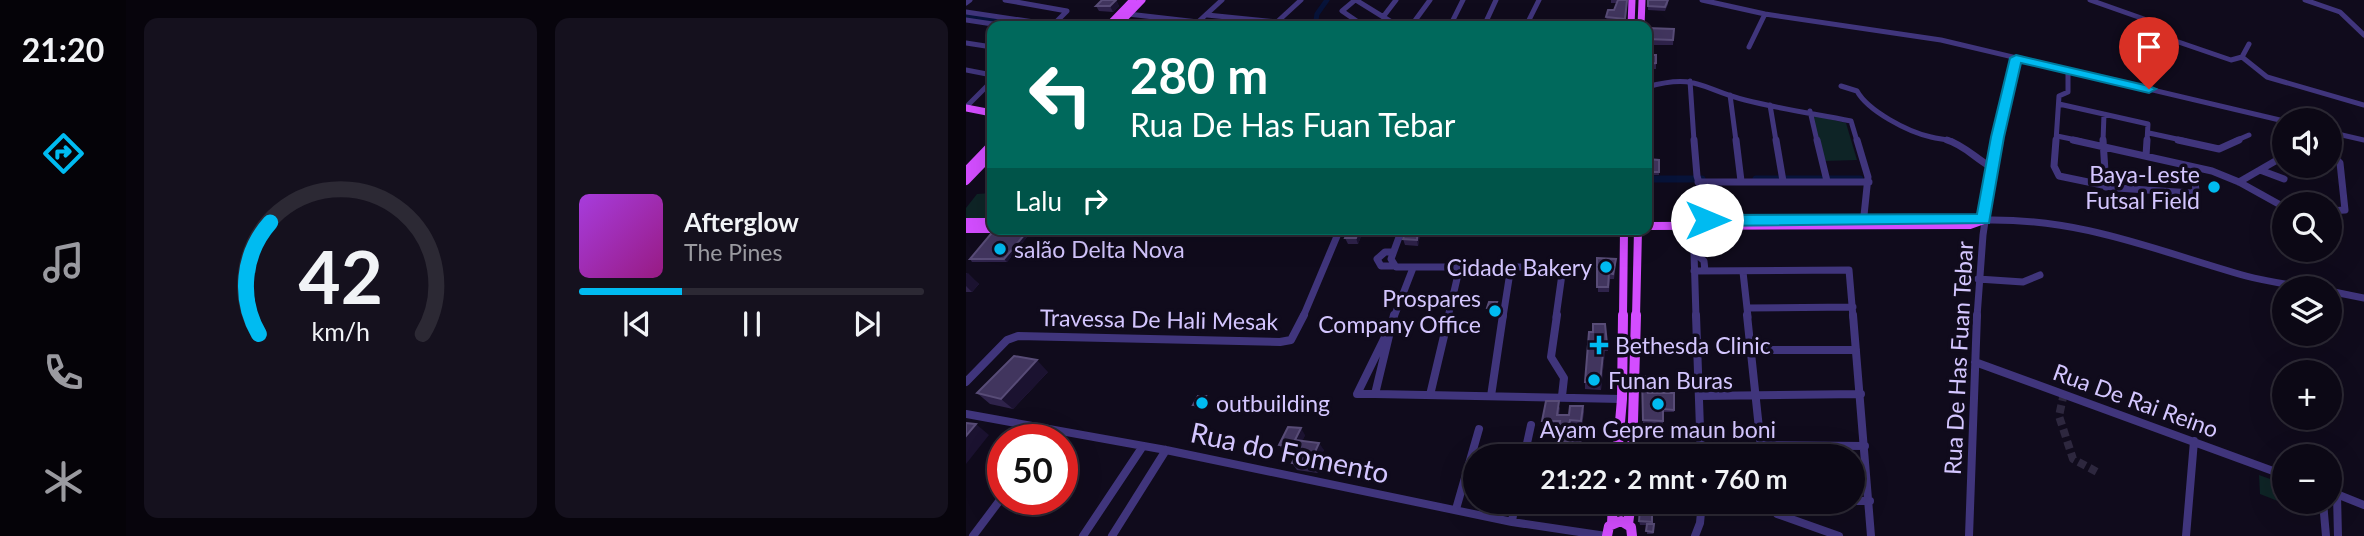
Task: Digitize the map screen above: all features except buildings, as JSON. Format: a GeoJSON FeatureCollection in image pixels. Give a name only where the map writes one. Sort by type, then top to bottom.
{"type":"FeatureCollection","features":[{"type":"Feature","properties":{"kind":"main road"},"geometry":{"type":"LineString","coordinates":[[1117,21],[1133,0]]}},
{"type":"Feature","properties":{"kind":"main road"},"geometry":{"type":"LineString","coordinates":[[1119,21],[1142,0]]}},
{"type":"Feature","properties":{"kind":"main road"},"geometry":{"type":"LineString","coordinates":[[1631,21],[1632,0]]}},
{"type":"Feature","properties":{"kind":"main road"},"geometry":{"type":"LineString","coordinates":[[1642,0],[1642,21]]}},
{"type":"Feature","properties":{"kind":"main road"},"geometry":{"type":"LineString","coordinates":[[966,108],[987,112]]}},
{"type":"Feature","properties":{"kind":"main road"},"geometry":{"type":"LineString","coordinates":[[966,171],[987,149]]}},
{"type":"Feature","properties":{"kind":"main road"},"geometry":{"type":"LineString","coordinates":[[966,181],[987,159]]}},
{"type":"Feature","properties":{"kind":"main road"},"geometry":{"type":"LineString","coordinates":[[1652,219],[1693,223],[1707,220],[1969,225],[1984,220]]}},
{"type":"Feature","properties":{"kind":"main road"},"geometry":{"type":"LineString","coordinates":[[966,222],[987,222]]}},
{"type":"Feature","properties":{"kind":"main road"},"geometry":{"type":"LineString","coordinates":[[1652,226],[1693,223],[1864,223]]}},
{"type":"Feature","properties":{"kind":"main road"},"geometry":{"type":"LineString","coordinates":[[966,229],[987,229]]}},
{"type":"Feature","properties":{"kind":"main road"},"geometry":{"type":"LineString","coordinates":[[1618,444],[1622,399],[1623,235]]}},
{"type":"Feature","properties":{"kind":"main road"},"geometry":{"type":"LineString","coordinates":[[1632,444],[1638,235]]}},
{"type":"Feature","properties":{"kind":"main road"},"geometry":{"type":"LineString","coordinates":[[1608,532],[1612,514]]}},
{"type":"Feature","properties":{"kind":"main road"},"geometry":{"type":"LineString","coordinates":[[1631,514],[1632,533]]}},
{"type":"Feature","properties":{"kind":"main road"},"geometry":{"type":"LineString","coordinates":[[1608,532],[1621,521],[1632,533]]}},
{"type":"Feature","properties":{"kind":"street"},"geometry":{"type":"LineString","coordinates":[[1005,0],[1067,11],[1058,21]]}},
{"type":"Feature","properties":{"kind":"street"},"geometry":{"type":"LineString","coordinates":[[1200,21],[1222,0]]}},
{"type":"Feature","properties":{"kind":"street"},"geometry":{"type":"LineString","coordinates":[[1278,21],[1301,0]]}},
{"type":"Feature","properties":{"kind":"street"},"geometry":{"type":"LineString","coordinates":[[1358,21],[1342,9],[1356,0],[1390,21]]}},
{"type":"Feature","properties":{"kind":"street"},"geometry":{"type":"LineString","coordinates":[[1383,17],[1396,0]]}},
{"type":"Feature","properties":{"kind":"street"},"geometry":{"type":"LineString","coordinates":[[1415,21],[1430,0]]}},
{"type":"Feature","properties":{"kind":"street"},"geometry":{"type":"LineString","coordinates":[[1452,21],[1463,0]]}},
{"type":"Feature","properties":{"kind":"street"},"geometry":{"type":"LineString","coordinates":[[1486,21],[1496,0]]}},
{"type":"Feature","properties":{"kind":"street"},"geometry":{"type":"LineString","coordinates":[[1528,21],[1539,0]]}},
{"type":"Feature","properties":{"kind":"street"},"geometry":{"type":"LineString","coordinates":[[1702,0],[1765,14],[1941,40],[2272,118]]}},
{"type":"Feature","properties":{"kind":"street"},"geometry":{"type":"LineString","coordinates":[[2090,0],[2144,19],[2161,36],[2231,60],[2242,57],[2249,44]]}},
{"type":"Feature","properties":{"kind":"street"},"geometry":{"type":"LineString","coordinates":[[2305,0],[2340,12],[2364,35]]}},
{"type":"Feature","properties":{"kind":"street"},"geometry":{"type":"LineString","coordinates":[[966,12],[1022,21]]}},
{"type":"Feature","properties":{"kind":"street"},"geometry":{"type":"LineString","coordinates":[[1128,14],[1182,21]]}},
{"type":"Feature","properties":{"kind":"street"},"geometry":{"type":"LineString","coordinates":[[1749,47],[1765,14]]}},
{"type":"Feature","properties":{"kind":"street"},"geometry":{"type":"LineString","coordinates":[[1207,15],[1267,21]]}},
{"type":"Feature","properties":{"kind":"street"},"geometry":{"type":"LineString","coordinates":[[966,20],[987,23]]}},
{"type":"Feature","properties":{"kind":"street"},"geometry":{"type":"LineString","coordinates":[[966,43],[987,46]]}},
{"type":"Feature","properties":{"kind":"street"},"geometry":{"type":"LineString","coordinates":[[2242,57],[2267,78],[2364,105]]}},
{"type":"Feature","properties":{"kind":"street","name":"Rua De Has Fuan Tebar"},"geometry":{"type":"LineString","coordinates":[[1969,536],[1978,279],[1991,167],[2016,58]]}},
{"type":"Feature","properties":{"kind":"street"},"geometry":{"type":"LineString","coordinates":[[966,70],[987,74]]}},
{"type":"Feature","properties":{"kind":"street"},"geometry":{"type":"LineString","coordinates":[[2068,70],[2068,92],[2059,96],[2054,166],[2059,176],[2106,187],[2192,193],[2196,190],[2193,167]]}},
{"type":"Feature","properties":{"kind":"street"},"geometry":{"type":"LineString","coordinates":[[1652,85],[1669,81],[1690,81],[1730,96],[1850,121],[1868,179],[1864,223]]}},
{"type":"Feature","properties":{"kind":"street"},"geometry":{"type":"LineString","coordinates":[[1690,81],[1698,179],[1707,220]]}},
{"type":"Feature","properties":{"kind":"street"},"geometry":{"type":"LineString","coordinates":[[966,108],[987,86]]}},
{"type":"Feature","properties":{"kind":"street"},"geometry":{"type":"LineString","coordinates":[[1841,86],[1857,91],[1862,100],[1878,114],[1928,137],[1949,140],[1963,146],[1971,156],[1991,167]]}},
{"type":"Feature","properties":{"kind":"street"},"geometry":{"type":"LineString","coordinates":[[1730,96],[1740,178]]}},
{"type":"Feature","properties":{"kind":"street"},"geometry":{"type":"LineString","coordinates":[[2059,104],[2145,123],[2149,126],[2146,156]]}},
{"type":"Feature","properties":{"kind":"street"},"geometry":{"type":"LineString","coordinates":[[1770,105],[1783,179]]}},
{"type":"Feature","properties":{"kind":"street"},"geometry":{"type":"LineString","coordinates":[[1810,111],[1827,178]]}},
{"type":"Feature","properties":{"kind":"street"},"geometry":{"type":"LineString","coordinates":[[2104,114],[2106,187]]}},
{"type":"Feature","properties":{"kind":"street"},"geometry":{"type":"LineString","coordinates":[[2149,133],[2224,149],[2249,135]]}},
{"type":"Feature","properties":{"kind":"street"},"geometry":{"type":"LineString","coordinates":[[2342,135],[2364,140]]}},
{"type":"Feature","properties":{"kind":"street"},"geometry":{"type":"LineString","coordinates":[[2057,136],[2212,171],[2272,200]]}},
{"type":"Feature","properties":{"kind":"street"},"geometry":{"type":"LineString","coordinates":[[2239,182],[2272,163]]}},
{"type":"Feature","properties":{"kind":"street"},"geometry":{"type":"LineString","coordinates":[[2260,170],[2272,174]]}},
{"type":"Feature","properties":{"kind":"street"},"geometry":{"type":"LineString","coordinates":[[2342,178],[2345,210],[2342,210]]}},
{"type":"Feature","properties":{"kind":"street"},"geometry":{"type":"LineString","coordinates":[[1698,179],[1868,179]]}},
{"type":"Feature","properties":{"kind":"street"},"geometry":{"type":"LineString","coordinates":[[1984,220],[2019,217],[2067,222],[2248,276],[2272,281]]}},
{"type":"Feature","properties":{"kind":"street"},"geometry":{"type":"LineString","coordinates":[[1693,223],[1700,444]]}},
{"type":"Feature","properties":{"kind":"street","name":"Travessa De Hali Mesak"},"geometry":{"type":"LineString","coordinates":[[966,382],[1007,340],[1018,336],[1280,342],[1291,340],[1298,330],[1338,235]]}},
{"type":"Feature","properties":{"kind":"street"},"geometry":{"type":"LineString","coordinates":[[1392,266],[1393,252],[1400,235]]}},
{"type":"Feature","properties":{"kind":"street"},"geometry":{"type":"LineString","coordinates":[[1693,251],[1704,261],[1705,271]]}},
{"type":"Feature","properties":{"kind":"street"},"geometry":{"type":"LineString","coordinates":[[1393,252],[1385,253],[1377,259],[1381,266],[1561,267],[1563,269],[1551,357],[1564,378],[1562,396]]}},
{"type":"Feature","properties":{"kind":"street"},"geometry":{"type":"LineString","coordinates":[[1430,395],[1460,266]]}},
{"type":"Feature","properties":{"kind":"street"},"geometry":{"type":"LineString","coordinates":[[1491,396],[1511,266]]}},
{"type":"Feature","properties":{"kind":"street"},"geometry":{"type":"LineString","coordinates":[[1413,268],[1391,324],[1357,394],[1622,399]]}},
{"type":"Feature","properties":{"kind":"street"},"geometry":{"type":"LineString","coordinates":[[1694,271],[1849,270],[1865,444]]}},
{"type":"Feature","properties":{"kind":"street"},"geometry":{"type":"LineString","coordinates":[[1743,272],[1761,444]]}},
{"type":"Feature","properties":{"kind":"street"},"geometry":{"type":"LineString","coordinates":[[1978,279],[2022,282],[2040,275]]}},
{"type":"Feature","properties":{"kind":"street"},"geometry":{"type":"LineString","coordinates":[[2342,294],[2364,298]]}},
{"type":"Feature","properties":{"kind":"street"},"geometry":{"type":"LineString","coordinates":[[1747,308],[1853,307]]}},
{"type":"Feature","properties":{"kind":"street"},"geometry":{"type":"LineString","coordinates":[[1375,394],[1391,324]]}},
{"type":"Feature","properties":{"kind":"street"},"geometry":{"type":"LineString","coordinates":[[1750,350],[1856,350]]}},
{"type":"Feature","properties":{"kind":"street","name":"Rua De Rai Reino"},"geometry":{"type":"LineString","coordinates":[[1975,362],[2272,470]]}},
{"type":"Feature","properties":{"kind":"street"},"geometry":{"type":"LineString","coordinates":[[1699,396],[1861,394]]}},
{"type":"Feature","properties":{"kind":"street","name":"Rua do Fomento"},"geometry":{"type":"LineString","coordinates":[[967,416],[1015,424]]}},
{"type":"Feature","properties":{"kind":"street"},"geometry":{"type":"LineString","coordinates":[[1527,444],[1531,425]]}},
{"type":"Feature","properties":{"kind":"street"},"geometry":{"type":"LineString","coordinates":[[1456,509],[1479,429]]}},
{"type":"Feature","properties":{"kind":"street","name":"Rua do Fomento"},"geometry":{"type":"LineString","coordinates":[[1078,435],[1166,450],[1511,522],[1608,532]]}},
{"type":"Feature","properties":{"kind":"street"},"geometry":{"type":"LineString","coordinates":[[2186,536],[2194,441]]}},
{"type":"Feature","properties":{"kind":"street"},"geometry":{"type":"LineString","coordinates":[[1083,536],[1143,446]]}},
{"type":"Feature","properties":{"kind":"street"},"geometry":{"type":"LineString","coordinates":[[1865,446],[1871,536]]}},
{"type":"Feature","properties":{"kind":"street"},"geometry":{"type":"LineString","coordinates":[[1112,536],[1166,450]]}},
{"type":"Feature","properties":{"kind":"street"},"geometry":{"type":"LineString","coordinates":[[2342,496],[2364,505]]}},
{"type":"Feature","properties":{"kind":"street"},"geometry":{"type":"LineString","coordinates":[[1865,501],[1870,501]]}},
{"type":"Feature","properties":{"kind":"street"},"geometry":{"type":"LineString","coordinates":[[1511,522],[1513,514]]}},
{"type":"Feature","properties":{"kind":"street"},"geometry":{"type":"LineString","coordinates":[[1695,536],[1701,514]]}},
{"type":"Feature","properties":{"kind":"street"},"geometry":{"type":"LineString","coordinates":[[1777,514],[1839,536]]}},
{"type":"Feature","properties":{"kind":"street"},"geometry":{"type":"LineString","coordinates":[[2324,514],[2326,536]]}},
{"type":"Feature","properties":{"kind":"street"},"geometry":{"type":"LineString","coordinates":[[2335,514],[2338,536]]}},
{"type":"Feature","properties":{"kind":"street"},"geometry":{"type":"LineString","coordinates":[[973,536],[989,515]]}},
{"type":"Feature","properties":{"kind":"green space"},"geometry":{"type":"Polygon","coordinates":[[[1812,115],[1846,123],[1857,160],[1824,161],[1812,115]]]}},
{"type":"Feature","properties":{"kind":"green space"},"geometry":{"type":"Polygon","coordinates":[[[987,193],[987,219],[966,219],[966,208],[977,194],[987,193]]]}},
{"type":"Feature","properties":{"kind":"green space"},"geometry":{"type":"Polygon","coordinates":[[[2259,475],[2272,480],[2272,499],[2260,494],[2259,475]]]}},
{"type":"Feature","properties":{"kind":"waterway"},"geometry":{"type":"LineString","coordinates":[[1316,21],[1317,14],[1327,0]]}},
{"type":"Feature","properties":{"kind":"waterway"},"geometry":{"type":"LineString","coordinates":[[966,16],[996,21]]}},
{"type":"Feature","properties":{"kind":"waterway"},"geometry":{"type":"LineString","coordinates":[[1652,179],[1702,179]]}},
{"type":"Feature","properties":{"kind":"waterway"},"geometry":{"type":"LineString","coordinates":[[1756,179],[1860,179]]}},
{"type":"Feature","properties":{"kind":"tunnel"},"geometry":{"type":"LineString","coordinates":[[2064,393],[2059,416],[2073,459],[2099,473]]}},
{"type":"Feature","properties":{"kind":"place","name":"Baya-Leste Futsal Field"},"geometry":{"type":"Point","coordinates":[2214,187]}},
{"type":"Feature","properties":{"kind":"place","name":"salão Delta Nova"},"geometry":{"type":"Point","coordinates":[1000,249]}},
{"type":"Feature","properties":{"kind":"place","name":"Cidade Bakery"},"geometry":{"type":"Point","coordinates":[1606,267]}},
{"type":"Feature","properties":{"kind":"place","name":"Prospares Company Office"},"geometry":{"type":"Point","coordinates":[1495,311]}},
{"type":"Feature","properties":{"kind":"place","name":"Bethesda Clinic"},"geometry":{"type":"Point","coordinates":[1599,345]}},
{"type":"Feature","properties":{"kind":"place","name":"Funan Buras"},"geometry":{"type":"Point","coordinates":[1594,380]}},
{"type":"Feature","properties":{"kind":"place","name":"outbuilding"},"geometry":{"type":"Point","coordinates":[1202,403]}},
{"type":"Feature","properties":{"kind":"place","name":"Ayam Gepre maun boni"},"geometry":{"type":"Point","coordinates":[1658,404]}},
{"type":"Feature","properties":{"kind":"route"},"geometry":{"type":"LineString","coordinates":[[1707,220],[1984,220],[1991,167],[2016,58],[2149,89]]}}]}
